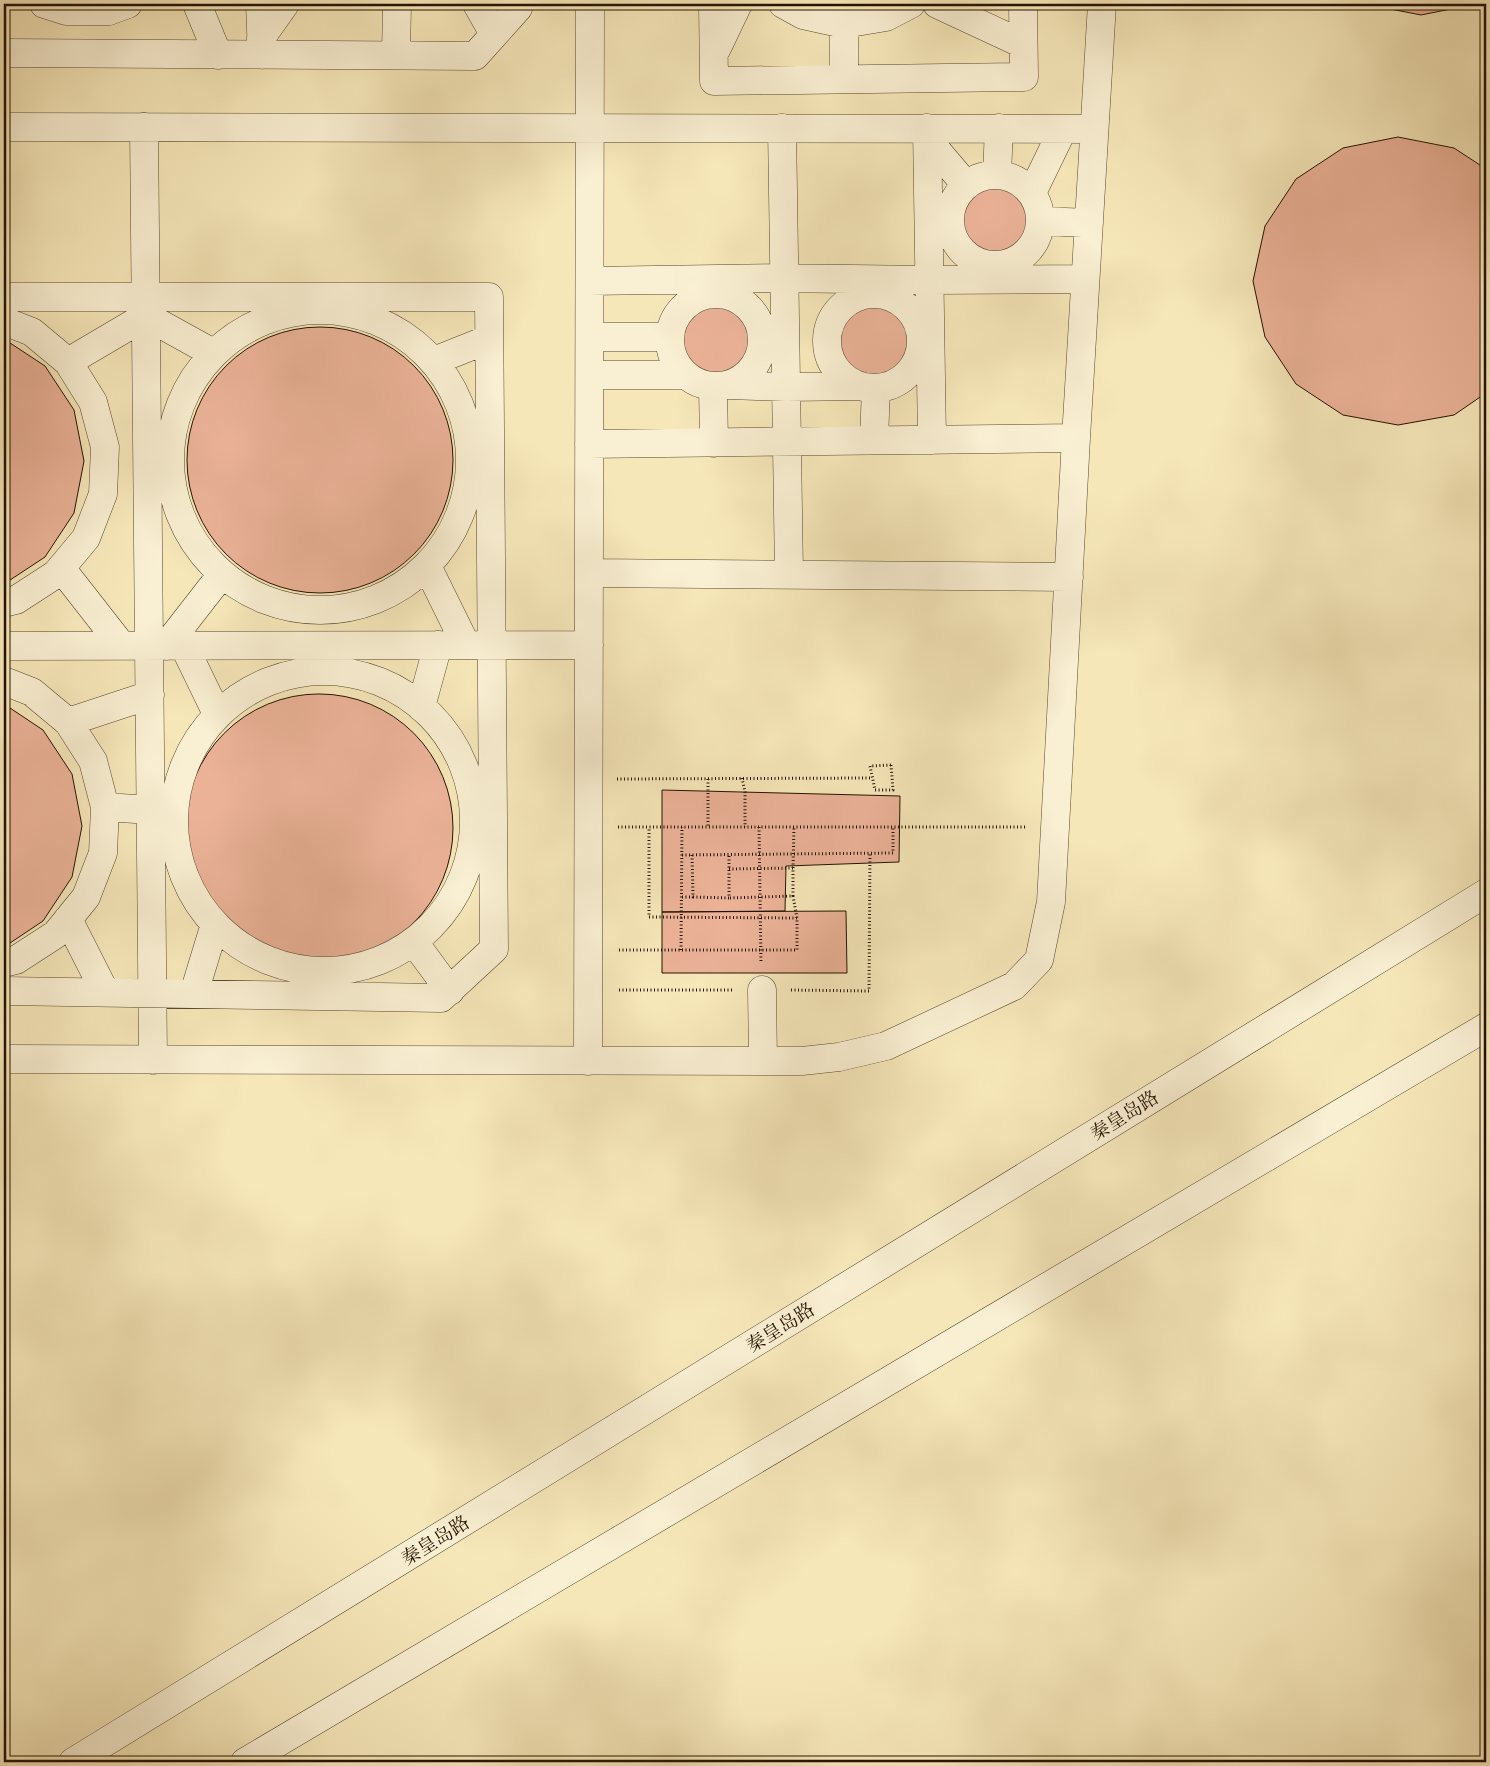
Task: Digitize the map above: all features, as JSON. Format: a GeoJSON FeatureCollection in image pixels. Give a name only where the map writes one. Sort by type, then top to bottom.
{"type":"FeatureCollection","features":[{"type":"Feature","properties":{"kind":"street"},"geometry":{"type":"LineString","coordinates":[[44,4],[66,11],[109,11],[128,4]]}},
{"type":"Feature","properties":{"kind":"street"},"geometry":{"type":"LineString","coordinates":[[197,4],[218,55]]}},
{"type":"Feature","properties":{"kind":"street"},"geometry":{"type":"LineString","coordinates":[[260,4],[262,46]]}},
{"type":"Feature","properties":{"kind":"street"},"geometry":{"type":"LineString","coordinates":[[262,46],[285,4]]}},
{"type":"Feature","properties":{"kind":"street"},"geometry":{"type":"LineString","coordinates":[[396,55],[397,4]]}},
{"type":"Feature","properties":{"kind":"street"},"geometry":{"type":"LineString","coordinates":[[476,4],[494,34]]}},
{"type":"Feature","properties":{"kind":"street"},"geometry":{"type":"LineString","coordinates":[[4,53],[218,55],[262,46],[396,55],[475,56],[518,8],[518,4]]}},
{"type":"Feature","properties":{"kind":"street"},"geometry":{"type":"LineString","coordinates":[[588,1061],[590,4]]}},
{"type":"Feature","properties":{"kind":"street"},"geometry":{"type":"LineString","coordinates":[[713,4],[714,81],[1024,77],[1023,4]]}},
{"type":"Feature","properties":{"kind":"street"},"geometry":{"type":"LineString","coordinates":[[714,55],[738,4]]}},
{"type":"Feature","properties":{"kind":"street"},"geometry":{"type":"LineString","coordinates":[[783,4],[802,15],[844,24],[886,17],[912,4]]}},
{"type":"Feature","properties":{"kind":"street"},"geometry":{"type":"LineString","coordinates":[[937,4],[1023,44]]}},
{"type":"Feature","properties":{"kind":"street"},"geometry":{"type":"LineString","coordinates":[[4,1059],[802,1061],[839,1057],[886,1046],[1014,986],[1039,960],[1051,902],[1076,438],[1075,279],[1089,223],[1102,4]]}},
{"type":"Feature","properties":{"kind":"street"},"geometry":{"type":"LineString","coordinates":[[72,11],[73,54]]}},
{"type":"Feature","properties":{"kind":"street"},"geometry":{"type":"LineString","coordinates":[[844,24],[844,79]]}},
{"type":"Feature","properties":{"kind":"street"},"geometry":{"type":"LineString","coordinates":[[4,127],[782,128],[926,134],[999,128],[1094,129]]}},
{"type":"Feature","properties":{"kind":"street"},"geometry":{"type":"LineString","coordinates":[[144,127],[146,306],[158,446],[167,646],[217,714]]}},
{"type":"Feature","properties":{"kind":"street"},"geometry":{"type":"LineString","coordinates":[[782,128],[788,278],[774,338],[786,387],[789,574]]}},
{"type":"Feature","properties":{"kind":"street"},"geometry":{"type":"LineString","coordinates":[[997,175],[999,128]]}},
{"type":"Feature","properties":{"kind":"street"},"geometry":{"type":"LineString","coordinates":[[1032,194],[1063,129]]}},
{"type":"Feature","properties":{"kind":"street"},"geometry":{"type":"LineString","coordinates":[[926,134],[966,185]]}},
{"type":"Feature","properties":{"kind":"street"},"geometry":{"type":"LineString","coordinates":[[926,134],[939,218],[927,280],[925,338],[931,384],[932,440]]}},
{"type":"Feature","properties":{"kind":"street"},"geometry":{"type":"LineString","coordinates":[[939,218],[950,212],[956,198],[966,185],[979,178],[997,175],[1008,177],[1021,183],[1032,194],[1038,206],[1040,221],[1038,235],[1030,248],[1020,258],[992,272]]}},
{"type":"Feature","properties":{"kind":"street"},"geometry":{"type":"LineString","coordinates":[[939,218],[950,227],[956,242],[963,251],[992,272]]}},
{"type":"Feature","properties":{"kind":"street"},"geometry":{"type":"LineString","coordinates":[[1040,221],[1089,223]]}},
{"type":"Feature","properties":{"kind":"street"},"geometry":{"type":"LineString","coordinates":[[1030,248],[1075,279]]}},
{"type":"Feature","properties":{"kind":"street"},"geometry":{"type":"LineString","coordinates":[[907,309],[927,280],[963,251]]}},
{"type":"Feature","properties":{"kind":"street"},"geometry":{"type":"LineString","coordinates":[[590,281],[712,286],[788,278],[877,287],[992,272],[1075,279]]}},
{"type":"Feature","properties":{"kind":"street"},"geometry":{"type":"LineString","coordinates":[[752,311],[788,278]]}},
{"type":"Feature","properties":{"kind":"street"},"geometry":{"type":"LineString","coordinates":[[788,278],[837,312]]}},
{"type":"Feature","properties":{"kind":"street"},"geometry":{"type":"LineString","coordinates":[[712,286],[741,301],[752,311],[760,324],[774,338],[827,337]]}},
{"type":"Feature","properties":{"kind":"street"},"geometry":{"type":"LineString","coordinates":[[712,286],[684,305],[674,318],[669,336],[669,348],[675,363],[685,375],[698,383],[721,386],[786,387],[876,387],[931,384]]}},
{"type":"Feature","properties":{"kind":"street"},"geometry":{"type":"LineString","coordinates":[[877,287],[904,304],[913,314],[925,338],[914,367],[904,377],[876,387],[847,380],[836,369],[829,355],[827,337],[830,325],[837,312],[849,302],[877,287]]}},
{"type":"Feature","properties":{"kind":"street"},"geometry":{"type":"LineString","coordinates":[[4,297],[146,306],[320,304],[489,297],[489,339],[481,446],[479,645],[484,806],[494,949],[442,998],[321,983],[194,993],[4,991]]}},
{"type":"Feature","properties":{"kind":"street"},"geometry":{"type":"LineString","coordinates":[[320,304],[354,313],[398,331],[434,361],[459,400],[481,446],[468,492],[452,536],[421,573],[382,598],[331,611],[279,606],[231,584],[194,546],[173,498],[158,446],[183,395],[213,353],[256,323],[307,310],[320,304]]}},
{"type":"Feature","properties":{"kind":"street"},"geometry":{"type":"LineString","coordinates":[[146,306],[213,353]]}},
{"type":"Feature","properties":{"kind":"street"},"geometry":{"type":"LineString","coordinates":[[68,362],[146,306]]}},
{"type":"Feature","properties":{"kind":"street"},"geometry":{"type":"LineString","coordinates":[[4,321],[32,332],[68,362],[93,402],[105,447],[102,494],[86,538],[56,574],[16,600],[4,603]]}},
{"type":"Feature","properties":{"kind":"street"},"geometry":{"type":"LineString","coordinates":[[590,337],[669,336]]}},
{"type":"Feature","properties":{"kind":"street"},"geometry":{"type":"LineString","coordinates":[[721,386],[743,378],[753,368],[760,354],[774,338]]}},
{"type":"Feature","properties":{"kind":"street"},"geometry":{"type":"LineString","coordinates":[[434,361],[489,339]]}},
{"type":"Feature","properties":{"kind":"street"},"geometry":{"type":"LineString","coordinates":[[590,375],[685,375]]}},
{"type":"Feature","properties":{"kind":"street"},"geometry":{"type":"LineString","coordinates":[[714,443],[721,386]]}},
{"type":"Feature","properties":{"kind":"street"},"geometry":{"type":"LineString","coordinates":[[874,440],[876,387]]}},
{"type":"Feature","properties":{"kind":"street"},"geometry":{"type":"LineString","coordinates":[[589,444],[1076,438]]}},
{"type":"Feature","properties":{"kind":"street"},"geometry":{"type":"LineString","coordinates":[[105,447],[158,446]]}},
{"type":"Feature","properties":{"kind":"street"},"geometry":{"type":"LineString","coordinates":[[427,566],[479,645]]}},
{"type":"Feature","properties":{"kind":"street"},"geometry":{"type":"LineString","coordinates":[[61,568],[122,646]]}},
{"type":"Feature","properties":{"kind":"street"},"geometry":{"type":"LineString","coordinates":[[589,573],[1069,576]]}},
{"type":"Feature","properties":{"kind":"street"},"geometry":{"type":"LineString","coordinates":[[154,1060],[150,695],[167,646],[222,574]]}},
{"type":"Feature","properties":{"kind":"street"},"geometry":{"type":"LineString","coordinates":[[318,610],[324,658]]}},
{"type":"Feature","properties":{"kind":"street"},"geometry":{"type":"LineString","coordinates":[[4,646],[167,646],[324,658],[438,645],[589,645]]}},
{"type":"Feature","properties":{"kind":"street"},"geometry":{"type":"LineString","coordinates":[[421,707],[438,645]]}},
{"type":"Feature","properties":{"kind":"street"},"geometry":{"type":"LineString","coordinates":[[321,983],[336,972],[387,959],[426,933],[456,897],[473,854],[484,806],[464,761],[438,722],[402,692],[324,658]]}},
{"type":"Feature","properties":{"kind":"street"},"geometry":{"type":"LineString","coordinates":[[321,983],[236,944],[199,906],[177,859],[173,807],[187,756],[217,714],[261,684],[312,670],[324,658]]}},
{"type":"Feature","properties":{"kind":"street"},"geometry":{"type":"LineString","coordinates":[[4,680],[32,692],[68,722],[93,761],[105,807],[102,854],[86,897],[56,934],[16,960],[4,963]]}},
{"type":"Feature","properties":{"kind":"street"},"geometry":{"type":"LineString","coordinates":[[68,722],[150,695]]}},
{"type":"Feature","properties":{"kind":"street"},"geometry":{"type":"LineString","coordinates":[[105,807],[151,810]]}},
{"type":"Feature","properties":{"kind":"street","name":"秦皇岛路"},"geometry":{"type":"LineString","coordinates":[[73,1762],[1486,893]]}},
{"type":"Feature","properties":{"kind":"street"},"geometry":{"type":"LineString","coordinates":[[68,919],[105,992]]}},
{"type":"Feature","properties":{"kind":"street"},"geometry":{"type":"LineString","coordinates":[[194,993],[215,924]]}},
{"type":"Feature","properties":{"kind":"street"},"geometry":{"type":"LineString","coordinates":[[414,942],[450,991]]}},
{"type":"Feature","properties":{"kind":"street"},"geometry":{"type":"LineString","coordinates":[[762,990],[763,1061]]}},
{"type":"Feature","properties":{"kind":"street"},"geometry":{"type":"LineString","coordinates":[[245,1762],[1486,1027]]}},
{"type":"Feature","properties":{"kind":"path"},"geometry":{"type":"LineString","coordinates":[[891,765],[893,790],[875,790],[872,778],[870,766],[891,765]]}},
{"type":"Feature","properties":{"kind":"path"},"geometry":{"type":"LineString","coordinates":[[742,778],[745,792],[745,827]]}},
{"type":"Feature","properties":{"kind":"path"},"geometry":{"type":"LineString","coordinates":[[588,780],[872,778]]}},
{"type":"Feature","properties":{"kind":"path"},"geometry":{"type":"LineString","coordinates":[[708,779],[708,827]]}},
{"type":"Feature","properties":{"kind":"path"},"geometry":{"type":"LineString","coordinates":[[588,827],[1055,827]]}},
{"type":"Feature","properties":{"kind":"path"},"geometry":{"type":"LineString","coordinates":[[648,827],[648,917],[797,918]]}},
{"type":"Feature","properties":{"kind":"path"},"geometry":{"type":"LineString","coordinates":[[681,950],[682,827]]}},
{"type":"Feature","properties":{"kind":"path"},"geometry":{"type":"LineString","coordinates":[[760,827],[761,949]]}},
{"type":"Feature","properties":{"kind":"path"},"geometry":{"type":"LineString","coordinates":[[588,950],[797,950],[797,918],[793,896],[794,827]]}},
{"type":"Feature","properties":{"kind":"path"},"geometry":{"type":"LineString","coordinates":[[682,854],[894,854],[893,827]]}},
{"type":"Feature","properties":{"kind":"path"},"geometry":{"type":"LineString","coordinates":[[692,854],[693,897]]}},
{"type":"Feature","properties":{"kind":"path"},"geometry":{"type":"LineString","coordinates":[[729,854],[730,898]]}},
{"type":"Feature","properties":{"kind":"path"},"geometry":{"type":"LineString","coordinates":[[588,990],[869,991],[870,854]]}},
{"type":"Feature","properties":{"kind":"path"},"geometry":{"type":"LineString","coordinates":[[729,869],[793,868]]}},
{"type":"Feature","properties":{"kind":"path"},"geometry":{"type":"LineString","coordinates":[[682,897],[793,896]]}},
{"type":"Feature","properties":{"kind":"building"},"geometry":{"type":"Polygon","coordinates":[[[1365,4],[1476,4],[1421,15],[1365,4]]]}},
{"type":"Feature","properties":{"kind":"building"},"geometry":{"type":"Polygon","coordinates":[[[1398,137],[1454,148],[1486,169],[1486,393],[1454,415],[1398,425],[1343,415],[1296,384],[1265,337],[1253,281],[1265,226],[1296,179],[1343,148],[1398,137]]]}},
{"type":"Feature","properties":{"kind":"building"},"geometry":{"type":"Polygon","coordinates":[[[988,179],[1004,179],[1019,186],[1030,197],[1037,212],[1034,236],[1025,249],[1004,261],[988,261],[973,254],[962,243],[955,228],[955,212],[962,197],[973,186],[988,179]]]}},
{"type":"Feature","properties":{"kind":"building"},"geometry":{"type":"Polygon","coordinates":[[[874,298],[890,301],[903,310],[912,323],[915,339],[912,355],[903,368],[890,377],[874,380],[858,377],[845,368],[836,355],[833,339],[836,323],[845,310],[858,301],[874,298]]]}},
{"type":"Feature","properties":{"kind":"building"},"geometry":{"type":"Polygon","coordinates":[[[707,300],[723,300],[738,307],[749,318],[756,333],[753,357],[744,370],[723,382],[707,382],[692,375],[681,364],[674,349],[674,333],[681,318],[692,307],[707,300]]]}},
{"type":"Feature","properties":{"kind":"building"},"geometry":{"type":"Polygon","coordinates":[[[307,327],[333,327],[359,332],[383,342],[405,357],[423,375],[438,397],[448,421],[453,447],[453,473],[448,499],[438,523],[423,545],[405,563],[383,578],[359,588],[333,593],[307,593],[281,588],[257,578],[235,563],[217,545],[202,523],[192,499],[187,473],[187,447],[192,421],[202,397],[217,375],[235,357],[257,342],[281,332],[307,327]]]}},
{"type":"Feature","properties":{"kind":"building"},"geometry":{"type":"Polygon","coordinates":[[[4,339],[45,366],[74,410],[84,461],[74,513],[45,557],[4,584],[4,339]]]}},
{"type":"Feature","properties":{"kind":"building"},"geometry":{"type":"Polygon","coordinates":[[[319,694],[358,700],[382,710],[404,725],[422,743],[437,765],[447,789],[453,828],[447,867],[437,891],[422,913],[404,931],[382,946],[358,956],[319,962],[280,956],[256,946],[234,931],[216,913],[201,891],[191,867],[185,828],[191,789],[201,765],[216,743],[234,725],[256,710],[280,700],[319,694]]]}},
{"type":"Feature","properties":{"kind":"building"},"geometry":{"type":"Polygon","coordinates":[[[4,704],[43,730],[72,774],[82,826],[72,877],[43,921],[4,947],[4,704]]]}},
{"type":"Feature","properties":{"kind":"building"},"geometry":{"type":"Polygon","coordinates":[[[662,790],[900,796],[899,862],[786,866],[785,911],[662,912],[662,790]]]}},
{"type":"Feature","properties":{"kind":"building"},"geometry":{"type":"Polygon","coordinates":[[[846,911],[847,973],[662,973],[662,912],[846,911]]]}}]}
